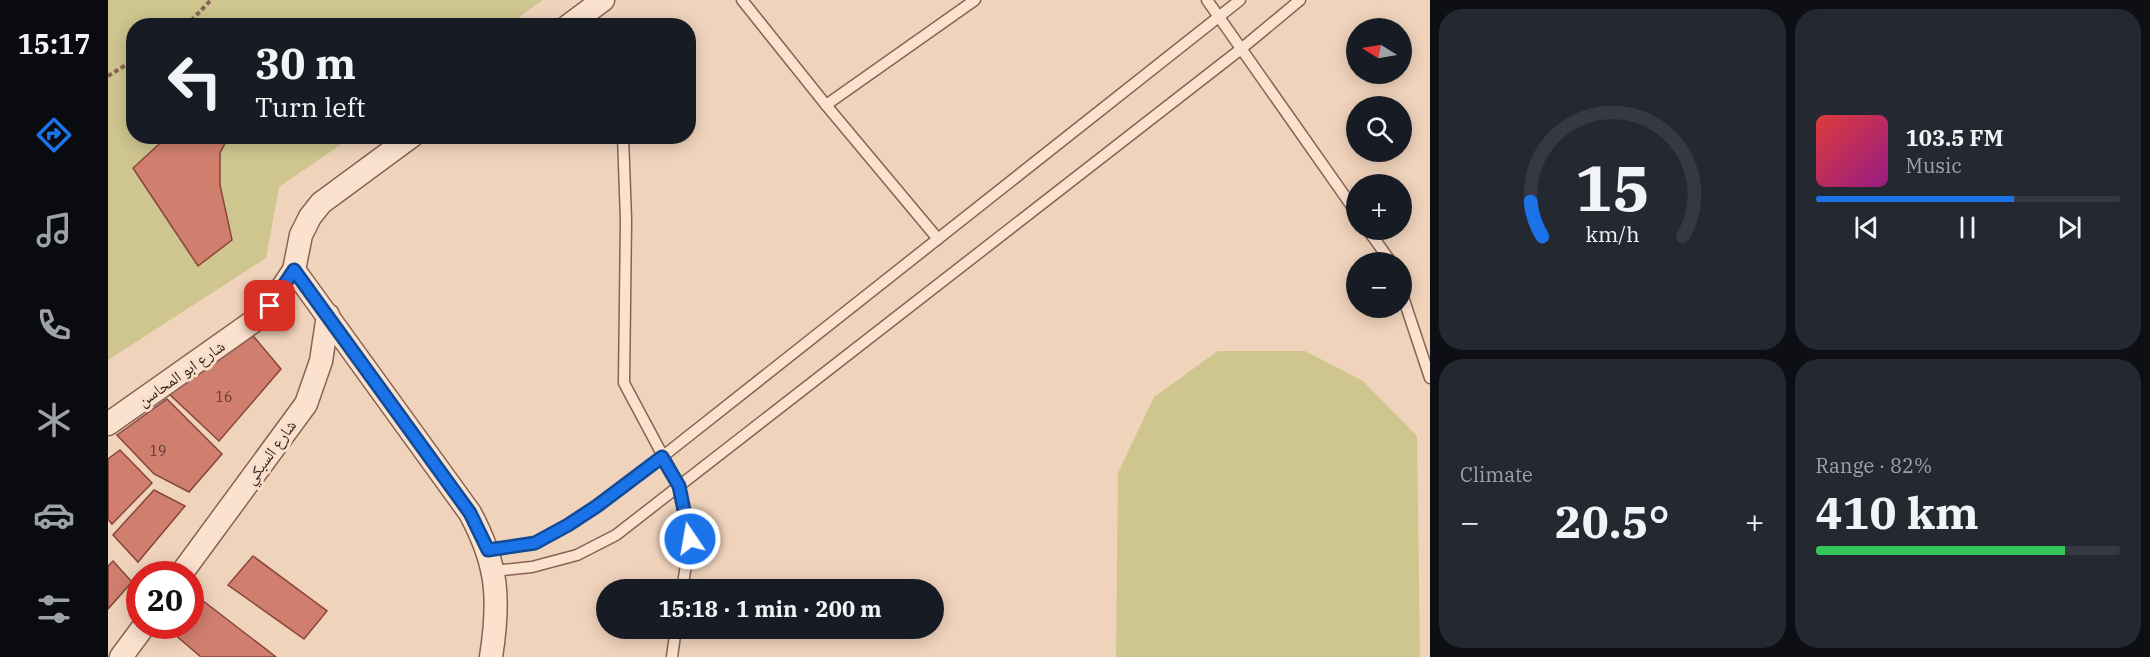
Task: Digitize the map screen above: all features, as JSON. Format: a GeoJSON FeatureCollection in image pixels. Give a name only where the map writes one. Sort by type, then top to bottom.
{"type":"FeatureCollection","features":[{"type":"Feature","properties":{"kind":"street"},"geometry":{"type":"LineString","coordinates":[[579,18],[603,0]]}},
{"type":"Feature","properties":{"kind":"street","name":"شارع ابو المحاسن"},"geometry":{"type":"LineString","coordinates":[[108,424],[254,321],[270,306],[294,270],[301,236],[310,217],[321,203],[401,144]]}},
{"type":"Feature","properties":{"kind":"street"},"geometry":{"type":"LineString","coordinates":[[294,270],[470,513],[491,561],[496,592],[491,657]]}},
{"type":"Feature","properties":{"kind":"street","name":"شارع السبكي"},"geometry":{"type":"LineString","coordinates":[[191,561],[306,404],[321,361],[328,315]]}},
{"type":"Feature","properties":{"kind":"street"},"geometry":{"type":"LineString","coordinates":[[120,657],[134,639]]}},
{"type":"Feature","properties":{"kind":"lane"},"geometry":{"type":"LineString","coordinates":[[742,0],[938,239]]}},
{"type":"Feature","properties":{"kind":"lane"},"geometry":{"type":"LineString","coordinates":[[826,105],[975,0]]}},
{"type":"Feature","properties":{"kind":"lane"},"geometry":{"type":"LineString","coordinates":[[1207,0],[1346,198]]}},
{"type":"Feature","properties":{"kind":"lane"},"geometry":{"type":"LineString","coordinates":[[491,561],[543,539],[597,506],[1240,0]]}},
{"type":"Feature","properties":{"kind":"lane"},"geometry":{"type":"LineString","coordinates":[[491,561],[532,567],[577,555],[616,535],[1241,49],[1300,0]]}},
{"type":"Feature","properties":{"kind":"lane"},"geometry":{"type":"LineString","coordinates":[[623,144],[626,220],[624,383],[679,486],[690,539],[684,579]]}},
{"type":"Feature","properties":{"kind":"lane"},"geometry":{"type":"LineString","coordinates":[[1410,318],[1430,378]]}},
{"type":"Feature","properties":{"kind":"lane"},"geometry":{"type":"LineString","coordinates":[[672,657],[674,639]]}},
{"type":"Feature","properties":{"kind":"path"},"geometry":{"type":"LineString","coordinates":[[194,18],[211,0]]}},
{"type":"Feature","properties":{"kind":"path"},"geometry":{"type":"LineString","coordinates":[[108,76],[126,65]]}},
{"type":"Feature","properties":{"kind":"shaded area"},"geometry":{"type":"Polygon","coordinates":[[[108,0],[543,0],[518,18],[126,18],[126,144],[342,144],[279,187],[266,258],[108,360],[108,0]]]}},
{"type":"Feature","properties":{"kind":"shaded area"},"geometry":{"type":"Polygon","coordinates":[[[1218,351],[1305,351],[1363,381],[1417,436],[1420,657],[1116,657],[1118,473],[1154,397],[1218,351]]]}},
{"type":"Feature","properties":{"kind":"building"},"geometry":{"type":"Polygon","coordinates":[[[159,144],[225,144],[220,153],[220,185],[232,240],[198,266],[133,168],[159,144]]]}},
{"type":"Feature","properties":{"kind":"building"},"geometry":{"type":"Polygon","coordinates":[[[249,331],[281,369],[219,441],[166,391],[249,331]]]}},
{"type":"Feature","properties":{"kind":"building"},"geometry":{"type":"Polygon","coordinates":[[[167,399],[222,454],[189,492],[154,474],[117,435],[167,399]]]}},
{"type":"Feature","properties":{"kind":"building"},"geometry":{"type":"Polygon","coordinates":[[[120,450],[152,483],[112,524],[108,519],[108,459],[120,450]]]}},
{"type":"Feature","properties":{"kind":"building"},"geometry":{"type":"Polygon","coordinates":[[[154,490],[185,506],[139,561],[113,535],[154,490]]]}},
{"type":"Feature","properties":{"kind":"building"},"geometry":{"type":"Polygon","coordinates":[[[253,556],[327,611],[304,639],[228,585],[253,556]]]}},
{"type":"Feature","properties":{"kind":"building"},"geometry":{"type":"Polygon","coordinates":[[[113,561],[126,575],[126,589],[108,609],[108,566],[113,561]]]}},
{"type":"Feature","properties":{"kind":"building"},"geometry":{"type":"Polygon","coordinates":[[[204,602],[276,657],[201,657],[180,639],[204,639],[204,602]]]}},
{"type":"Feature","properties":{"kind":"route"},"geometry":{"type":"LineString","coordinates":[[270,306],[294,270],[470,513],[488,550],[535,543],[597,506],[662,457],[679,486],[690,539]]}}]}
